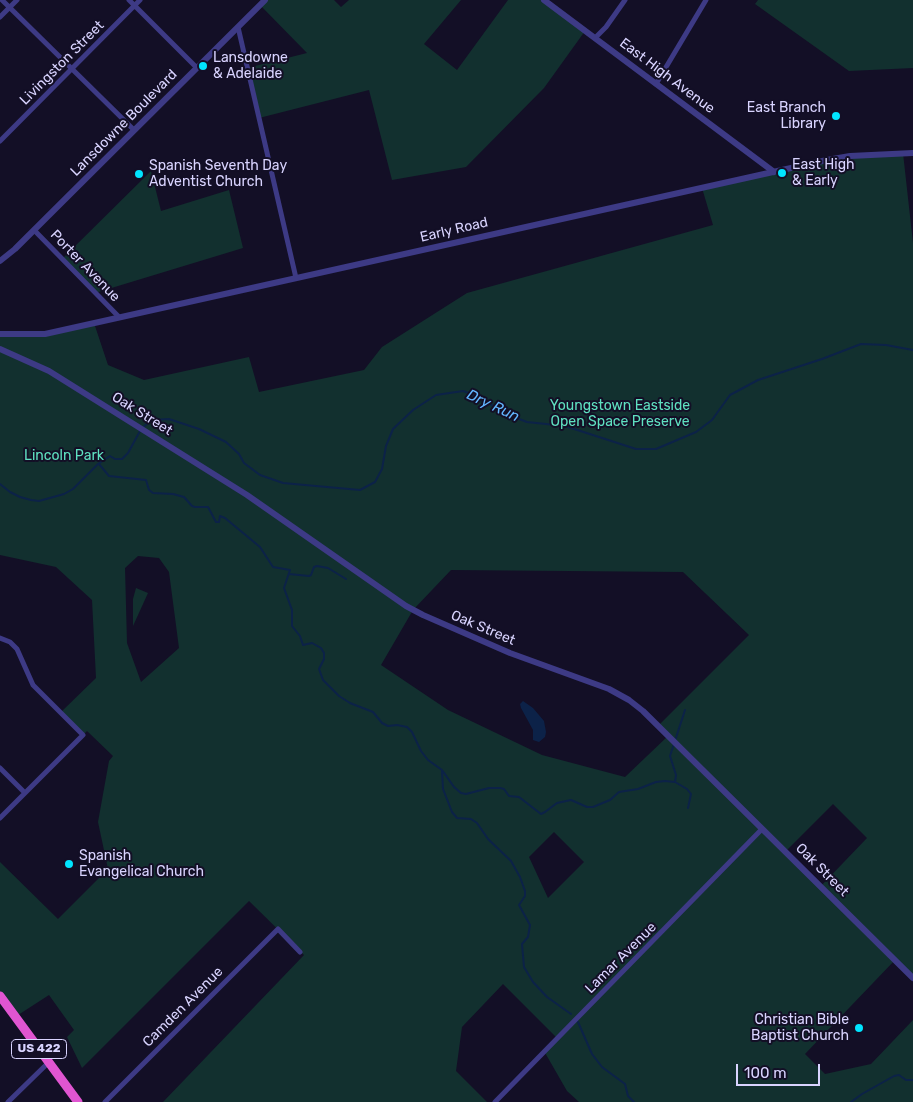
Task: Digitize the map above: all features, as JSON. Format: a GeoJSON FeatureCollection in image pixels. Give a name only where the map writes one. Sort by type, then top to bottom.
{"type":"FeatureCollection","features":[{"type":"Feature","properties":{"kind":"highway","name":"US 422"},"geometry":{"type":"LineString","coordinates":[[0,996],[78,1102]]}},
{"type":"Feature","properties":{"kind":"street"},"geometry":{"type":"LineString","coordinates":[[2,0],[134,130]]}},
{"type":"Feature","properties":{"kind":"street"},"geometry":{"type":"LineString","coordinates":[[0,17],[17,0]]}},
{"type":"Feature","properties":{"kind":"street"},"geometry":{"type":"LineString","coordinates":[[129,0],[197,68]]}},
{"type":"Feature","properties":{"kind":"street","name":"Livingston Street"},"geometry":{"type":"LineString","coordinates":[[0,141],[140,0]]}},
{"type":"Feature","properties":{"kind":"street","name":"Lansdowne Boulevard"},"geometry":{"type":"LineString","coordinates":[[0,262],[264,0]]}},
{"type":"Feature","properties":{"kind":"street","name":"East High Avenue"},"geometry":{"type":"LineString","coordinates":[[544,0],[774,172]]}},
{"type":"Feature","properties":{"kind":"street"},"geometry":{"type":"LineString","coordinates":[[595,38],[609,23],[625,0]]}},
{"type":"Feature","properties":{"kind":"street"},"geometry":{"type":"LineString","coordinates":[[656,84],[706,0]]}},
{"type":"Feature","properties":{"kind":"street"},"geometry":{"type":"LineString","coordinates":[[238,27],[296,278]]}},
{"type":"Feature","properties":{"kind":"street","name":"Early Road"},"geometry":{"type":"LineString","coordinates":[[0,334],[45,334],[850,156],[913,153]]}},
{"type":"Feature","properties":{"kind":"street","name":"Porter Avenue"},"geometry":{"type":"LineString","coordinates":[[34,230],[119,318]]}},
{"type":"Feature","properties":{"kind":"street","name":"Oak Street"},"geometry":{"type":"LineString","coordinates":[[0,349],[49,371],[230,484],[406,606],[424,616],[510,653],[619,694],[634,704],[913,978]]}},
{"type":"Feature","properties":{"kind":"street"},"geometry":{"type":"LineString","coordinates":[[0,638],[10,642],[17,649],[23,658],[33,685],[83,735],[0,818]]}},
{"type":"Feature","properties":{"kind":"street"},"geometry":{"type":"LineString","coordinates":[[0,768],[25,793]]}},
{"type":"Feature","properties":{"kind":"street","name":"Lamar Avenue"},"geometry":{"type":"LineString","coordinates":[[495,1102],[762,829]]}},
{"type":"Feature","properties":{"kind":"street","name":"Camden Avenue"},"geometry":{"type":"LineString","coordinates":[[105,1102],[278,929],[300,952]]}},
{"type":"Feature","properties":{"kind":"street"},"geometry":{"type":"LineString","coordinates":[[8,1102],[49,1062]]}},
{"type":"Feature","properties":{"kind":"green space"},"geometry":{"type":"Polygon","coordinates":[[[265,0],[334,0],[341,7],[349,0],[461,0],[424,44],[457,70],[508,0],[544,0],[585,31],[544,88],[466,167],[392,180],[369,90],[259,118],[247,68],[307,53],[260,5],[265,0]]]}},
{"type":"Feature","properties":{"kind":"green space"},"geometry":{"type":"Polygon","coordinates":[[[758,0],[913,0],[913,68],[849,71],[755,4],[758,0]]]}},
{"type":"Feature","properties":{"kind":"green space"},"geometry":{"type":"Polygon","coordinates":[[[903,153],[913,243],[913,978],[895,960],[805,1054],[825,1074],[871,1064],[913,1020],[913,1102],[579,1102],[567,1091],[544,1051],[557,1038],[503,984],[462,1027],[456,1071],[487,1102],[163,1102],[304,955],[249,901],[82,1068],[67,1037],[74,1030],[49,995],[15,1017],[0,1003],[0,862],[58,919],[108,869],[98,822],[109,761],[113,756],[87,731],[83,735],[60,713],[96,678],[92,600],[56,567],[0,555],[0,334],[34,334],[94,323],[108,365],[144,380],[249,357],[259,392],[364,370],[382,347],[467,293],[713,225],[702,188],[827,160],[903,153]],[[138,556],[125,568],[127,643],[141,682],[179,648],[169,572],[159,558],[138,556]],[[451,570],[413,610],[381,665],[448,710],[542,755],[625,777],[668,736],[658,726],[749,635],[683,572],[451,570]],[[833,804],[785,852],[820,887],[867,838],[833,804]],[[554,832],[529,857],[548,898],[584,862],[554,832]]]}},
{"type":"Feature","properties":{"kind":"green space"},"geometry":{"type":"Polygon","coordinates":[[[151,171],[161,211],[229,190],[243,248],[95,293],[62,259],[151,171]]]}},
{"type":"Feature","properties":{"kind":"green space"},"geometry":{"type":"Polygon","coordinates":[[[136,588],[148,593],[133,626],[133,599],[136,588]]]}},
{"type":"Feature","properties":{"kind":"water"},"geometry":{"type":"Polygon","coordinates":[[[523,701],[533,708],[544,721],[545,737],[539,742],[533,740],[533,730],[521,708],[520,704],[523,701]]]}},
{"type":"Feature","properties":{"kind":"waterway","name":"Dry Run"},"geometry":{"type":"LineString","coordinates":[[143,427],[152,420],[169,419],[199,429],[226,442],[239,454],[244,463],[260,475],[283,483],[360,490],[375,482],[382,469],[386,446],[393,429],[413,410],[436,395],[463,391],[480,397],[503,413],[527,422],[565,426],[636,449],[656,449],[696,432],[712,420],[730,395],[758,380],[861,344],[886,345],[913,350]]}},
{"type":"Feature","properties":{"kind":"waterway","name":"Dry Run"},"geometry":{"type":"LineString","coordinates":[[0,484],[10,492],[31,500],[39,501],[64,494],[73,489],[98,464],[110,456],[115,459],[122,459],[128,453],[140,431]]}},
{"type":"Feature","properties":{"kind":"waterway"},"geometry":{"type":"LineString","coordinates":[[99,464],[109,476],[146,480],[149,490],[153,493],[173,494],[184,497],[192,506],[208,507],[216,522],[219,522],[220,516],[225,518],[260,547],[273,567],[290,570],[284,588],[292,610],[292,626],[300,636],[303,645],[312,643],[321,648],[324,653],[324,659],[319,669],[323,680],[339,696],[350,703],[373,712],[382,723],[388,726],[407,727],[412,732],[421,751],[428,760],[442,770],[454,787],[461,793],[466,794],[489,788],[504,789],[509,796],[519,797],[541,814],[557,803],[571,800],[587,807],[593,807],[610,800],[619,792],[638,789],[656,782],[665,781],[675,782],[687,789],[691,794],[688,808]]}},
{"type":"Feature","properties":{"kind":"waterway"},"geometry":{"type":"LineString","coordinates":[[289,574],[309,576],[314,567],[317,566],[328,568],[346,579]]}},
{"type":"Feature","properties":{"kind":"waterway"},"geometry":{"type":"LineString","coordinates":[[675,782],[676,775],[670,756],[685,710]]}},
{"type":"Feature","properties":{"kind":"waterway"},"geometry":{"type":"LineString","coordinates":[[442,771],[443,789],[452,812],[457,818],[471,819],[477,823],[488,839],[511,861],[520,877],[525,896],[519,905],[530,925],[528,937],[522,944],[524,967],[533,982],[547,997],[571,1014]]}},
{"type":"Feature","properties":{"kind":"waterway"},"geometry":{"type":"LineString","coordinates":[[578,1022],[592,1054],[602,1067],[625,1084],[628,1096],[634,1102]]}},
{"type":"Feature","properties":{"kind":"waterway"},"geometry":{"type":"LineString","coordinates":[[851,1102],[894,1076],[899,1075],[906,1080],[913,1080]]}},
{"type":"Feature","properties":{"kind":"place","name":"Lansdowne & Adelaide"},"geometry":{"type":"Point","coordinates":[203,66]}},
{"type":"Feature","properties":{"kind":"place","name":"East Branch Library"},"geometry":{"type":"Point","coordinates":[836,116]}},
{"type":"Feature","properties":{"kind":"place","name":"East High & Early"},"geometry":{"type":"Point","coordinates":[782,173]}},
{"type":"Feature","properties":{"kind":"place","name":"Spanish Seventh Day Adventist Church"},"geometry":{"type":"Point","coordinates":[139,174]}},
{"type":"Feature","properties":{"kind":"place","name":"Spanish Evangelical Church"},"geometry":{"type":"Point","coordinates":[69,864]}},
{"type":"Feature","properties":{"kind":"place","name":"Christian Bible Baptist Church"},"geometry":{"type":"Point","coordinates":[859,1028]}},
{"type":"Feature","properties":{"kind":"park label","name":"Youngstown Eastside Open Space Preserve"},"geometry":{"type":"Point","coordinates":[620,414]}},
{"type":"Feature","properties":{"kind":"park label","name":"Lincoln Park"},"geometry":{"type":"Point","coordinates":[64,456]}}]}
